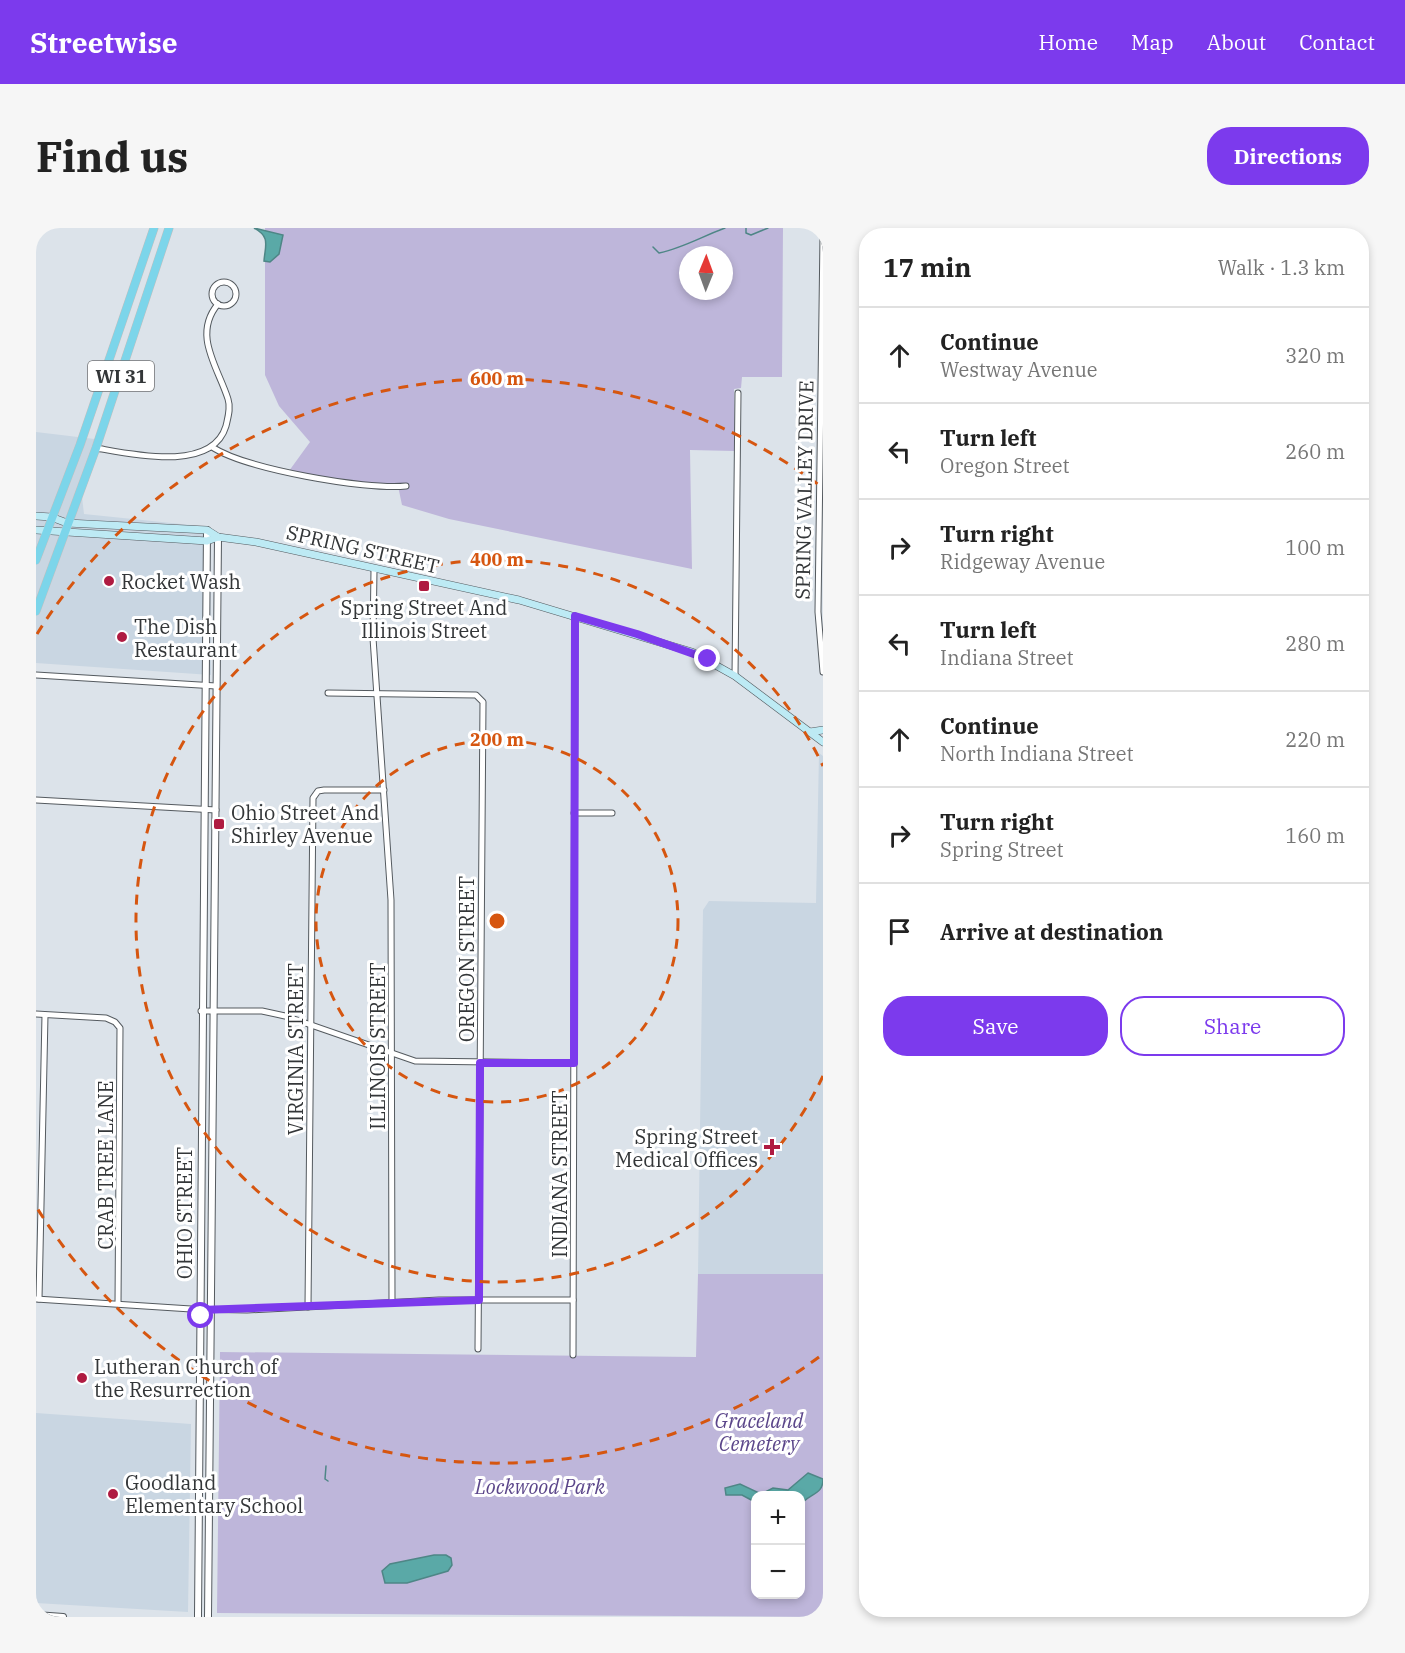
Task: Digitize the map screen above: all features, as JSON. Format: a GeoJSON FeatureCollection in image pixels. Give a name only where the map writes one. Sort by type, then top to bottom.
{"type":"FeatureCollection","features":[{"type":"Feature","properties":{"kind":"main road","name":"WI 31"},"geometry":{"type":"LineString","coordinates":[[36,560],[80,445],[154,228]]}},
{"type":"Feature","properties":{"kind":"main road","name":"WI 31"},"geometry":{"type":"LineString","coordinates":[[36,611],[96,448],[170,228]]}},
{"type":"Feature","properties":{"kind":"main road","name":"SPRING STREET"},"geometry":{"type":"LineString","coordinates":[[36,516],[51,517],[68,523],[207,530],[218,537],[256,542],[374,570],[519,600],[575,616],[692,652],[735,676],[823,742]]}},
{"type":"Feature","properties":{"kind":"main road"},"geometry":{"type":"LineString","coordinates":[[36,530],[207,542],[218,537]]}},
{"type":"Feature","properties":{"kind":"main road"},"geometry":{"type":"LineString","coordinates":[[810,732],[823,730]]}},
{"type":"Feature","properties":{"kind":"street","name":"SPRING VALLEY DRIVE"},"geometry":{"type":"LineString","coordinates":[[823,235],[818,612],[823,672]]}},
{"type":"Feature","properties":{"kind":"street"},"geometry":{"type":"LineString","coordinates":[[220,282],[232,284],[237,295],[233,303],[226,306],[218,304],[213,298],[214,287],[220,282]]}},
{"type":"Feature","properties":{"kind":"street"},"geometry":{"type":"LineString","coordinates":[[96,448],[166,458],[189,455],[212,447],[224,431],[230,412],[229,401],[207,340],[209,319],[218,304]]}},
{"type":"Feature","properties":{"kind":"street"},"geometry":{"type":"LineString","coordinates":[[735,676],[738,393]]}},
{"type":"Feature","properties":{"kind":"street"},"geometry":{"type":"LineString","coordinates":[[212,447],[242,462],[325,479],[406,486]]}},
{"type":"Feature","properties":{"kind":"street","name":"OHIO STREET"},"geometry":{"type":"LineString","coordinates":[[198,1617],[201,1011],[207,530]]}},
{"type":"Feature","properties":{"kind":"street","name":"OHIO STREET"},"geometry":{"type":"LineString","coordinates":[[208,1617],[218,537]]}},
{"type":"Feature","properties":{"kind":"street","name":"ILLINOIS STREET"},"geometry":{"type":"LineString","coordinates":[[374,570],[373,638],[391,900],[392,1303]]}},
{"type":"Feature","properties":{"kind":"street"},"geometry":{"type":"LineString","coordinates":[[206,577],[218,577]]}},
{"type":"Feature","properties":{"kind":"street"},"geometry":{"type":"LineString","coordinates":[[206,613],[217,612]]}},
{"type":"Feature","properties":{"kind":"street","name":"INDIANA STREET"},"geometry":{"type":"LineString","coordinates":[[573,1355],[575,616]]}},
{"type":"Feature","properties":{"kind":"street"},"geometry":{"type":"LineString","coordinates":[[36,675],[216,686]]}},
{"type":"Feature","properties":{"kind":"street"},"geometry":{"type":"LineString","coordinates":[[328,693],[377,694]]}},
{"type":"Feature","properties":{"kind":"street","name":"OREGON STREET"},"geometry":{"type":"LineString","coordinates":[[377,694],[476,695],[481,698],[483,704],[478,1349]]}},
{"type":"Feature","properties":{"kind":"street","name":"VIRGINIA STREET"},"geometry":{"type":"LineString","coordinates":[[308,1307],[313,798],[317,792],[324,790],[384,790]]}},
{"type":"Feature","properties":{"kind":"street"},"geometry":{"type":"LineString","coordinates":[[36,800],[216,810]]}},
{"type":"Feature","properties":{"kind":"street"},"geometry":{"type":"LineString","coordinates":[[574,813],[612,813]]}},
{"type":"Feature","properties":{"kind":"street"},"geometry":{"type":"LineString","coordinates":[[203,884],[214,884]]}},
{"type":"Feature","properties":{"kind":"street"},"geometry":{"type":"LineString","coordinates":[[202,948],[213,948]]}},
{"type":"Feature","properties":{"kind":"street"},"geometry":{"type":"LineString","coordinates":[[201,1011],[274,1013],[392,1054],[428,1063],[574,1063]]}},
{"type":"Feature","properties":{"kind":"street"},"geometry":{"type":"LineString","coordinates":[[36,1014],[45,1015],[38,1299],[201,1310],[479,1300],[573,1300]]}},
{"type":"Feature","properties":{"kind":"street","name":"CRAB TREE LANE"},"geometry":{"type":"LineString","coordinates":[[45,1015],[106,1018],[119,1026],[121,1032],[118,1305]]}},
{"type":"Feature","properties":{"kind":"street"},"geometry":{"type":"LineString","coordinates":[[201,1111],[213,1111]]}},
{"type":"Feature","properties":{"kind":"street"},"geometry":{"type":"LineString","coordinates":[[201,1200],[212,1200]]}},
{"type":"Feature","properties":{"kind":"street"},"geometry":{"type":"LineString","coordinates":[[199,1513],[210,1513]]}},
{"type":"Feature","properties":{"kind":"street"},"geometry":{"type":"LineString","coordinates":[[39,1616],[63,1617]]}},
{"type":"Feature","properties":{"kind":"shaded area"},"geometry":{"type":"Polygon","coordinates":[[[36,432],[103,440],[82,497],[84,514],[210,527],[211,675],[36,663],[36,432]]]}},
{"type":"Feature","properties":{"kind":"shaded area"},"geometry":{"type":"Polygon","coordinates":[[[819,753],[823,756],[823,1274],[698,1274],[703,910],[709,901],[816,903],[819,753]]]}},
{"type":"Feature","properties":{"kind":"shaded area","name":"Goodland Elementary School"},"geometry":{"type":"Polygon","coordinates":[[[36,1413],[191,1424],[188,1612],[36,1603],[36,1413]]]}},
{"type":"Feature","properties":{"kind":"green space"},"geometry":{"type":"Polygon","coordinates":[[[265,228],[783,228],[782,377],[742,377],[741,388],[734,389],[735,451],[690,450],[692,569],[449,519],[402,505],[398,486],[371,485],[289,471],[310,442],[279,406],[265,375],[265,228]]]}},
{"type":"Feature","properties":{"kind":"green space","name":"Lockwood Park"},"geometry":{"type":"Polygon","coordinates":[[[698,1274],[823,1274],[823,1617],[217,1613],[220,1352],[696,1357],[698,1274]]]}},
{"type":"Feature","properties":{"kind":"water"},"geometry":{"type":"Polygon","coordinates":[[[254,228],[283,235],[279,254],[270,262],[264,261],[265,238],[254,228]]]}},
{"type":"Feature","properties":{"kind":"water"},"geometry":{"type":"Polygon","coordinates":[[[808,1473],[823,1479],[821,1488],[805,1500],[805,1491],[767,1491],[773,1488],[788,1490],[808,1473]]]}},
{"type":"Feature","properties":{"kind":"water"},"geometry":{"type":"Polygon","coordinates":[[[740,1484],[755,1491],[751,1491],[751,1500],[742,1495],[726,1495],[725,1488],[740,1484]]]}},
{"type":"Feature","properties":{"kind":"water"},"geometry":{"type":"Polygon","coordinates":[[[434,1555],[446,1555],[451,1558],[452,1565],[448,1571],[407,1583],[385,1583],[382,1571],[390,1564],[434,1555]]]}},
{"type":"Feature","properties":{"kind":"waterway"},"geometry":{"type":"LineString","coordinates":[[653,247],[659,253],[668,251],[725,228]]}},
{"type":"Feature","properties":{"kind":"waterway"},"geometry":{"type":"LineString","coordinates":[[746,228],[746,233],[751,235],[768,228]]}},
{"type":"Feature","properties":{"kind":"waterway"},"geometry":{"type":"LineString","coordinates":[[326,1466],[325,1479],[328,1481]]}},
{"type":"Feature","properties":{"kind":"place","name":"Rocket Wash"},"geometry":{"type":"Point","coordinates":[109,581]}},
{"type":"Feature","properties":{"kind":"place","name":"Spring Street And Illinois Street"},"geometry":{"type":"Point","coordinates":[424,586]}},
{"type":"Feature","properties":{"kind":"place","name":"The Dish Restaurant"},"geometry":{"type":"Point","coordinates":[122,637]}},
{"type":"Feature","properties":{"kind":"place","name":"Ohio Street And Shirley Avenue"},"geometry":{"type":"Point","coordinates":[219,824]}},
{"type":"Feature","properties":{"kind":"place","name":"Spring Street Medical Offices"},"geometry":{"type":"Point","coordinates":[772,1147]}},
{"type":"Feature","properties":{"kind":"place","name":"Lutheran Church of the Resurrection"},"geometry":{"type":"Point","coordinates":[82,1378]}},
{"type":"Feature","properties":{"kind":"place","name":"Goodland Elementary School"},"geometry":{"type":"Point","coordinates":[113,1494]}},
{"type":"Feature","properties":{"kind":"route"},"geometry":{"type":"LineString","coordinates":[[201,1316],[201,1310],[479,1300],[480,1063],[574,1063],[573,625],[575,616],[637,634],[708,659]]}},
{"type":"Feature","properties":{"kind":"park label","name":"Graceland Cemetery"},"geometry":{"type":"Point","coordinates":[759,1432]}}]}
